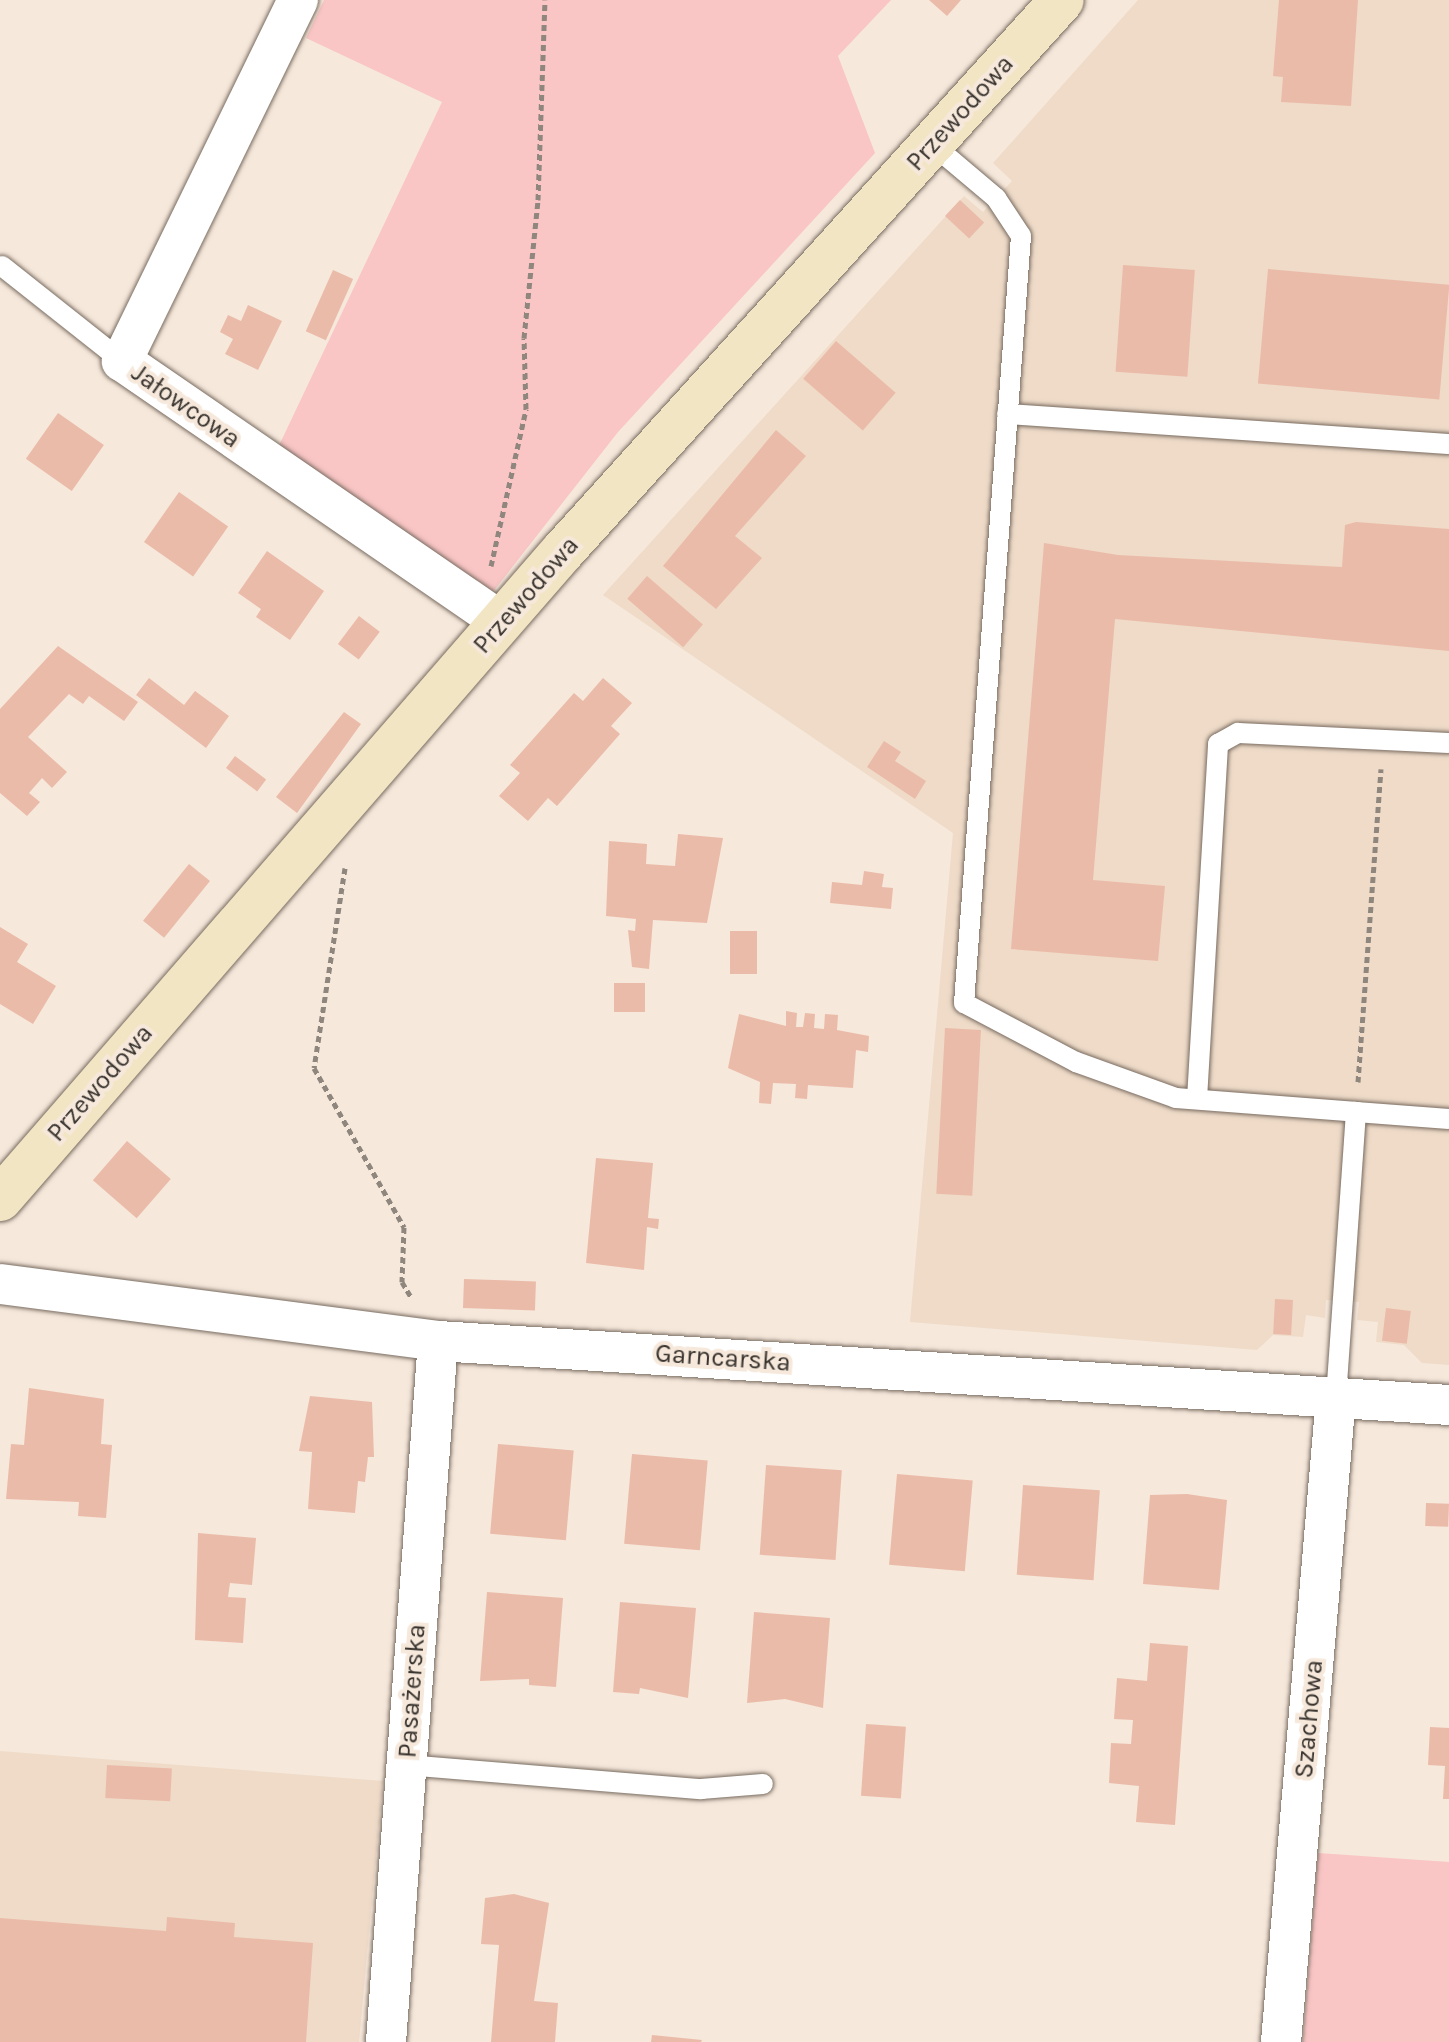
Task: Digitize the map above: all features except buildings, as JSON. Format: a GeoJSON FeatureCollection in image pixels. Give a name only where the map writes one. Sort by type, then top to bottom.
{"type":"FeatureCollection","features":[{"type":"Feature","properties":{"kind":"street","name":"Jałowcowa"},"geometry":{"type":"LineString","coordinates":[[298,0],[122,361],[491,616]]}},
{"type":"Feature","properties":{"kind":"street","name":"Przewodowa"},"geometry":{"type":"LineString","coordinates":[[0,1199],[324,825],[491,616],[932,144],[1062,0]]}},
{"type":"Feature","properties":{"kind":"street","name":"Garncarska"},"geometry":{"type":"LineString","coordinates":[[0,1284],[438,1341],[1449,1405]]}},
{"type":"Feature","properties":{"kind":"street","name":"Pasażerska"},"geometry":{"type":"LineString","coordinates":[[386,2042],[438,1341]]}},
{"type":"Feature","properties":{"kind":"street","name":"Szachowa"},"geometry":{"type":"LineString","coordinates":[[1281,2042],[1336,1396]]}},
{"type":"Feature","properties":{"kind":"lane"},"geometry":{"type":"LineString","coordinates":[[932,144],[996,198],[1021,236],[964,1003],[1076,1062],[1197,1099],[1449,1119]]}},
{"type":"Feature","properties":{"kind":"lane"},"geometry":{"type":"LineString","coordinates":[[2,266],[122,361]]}},
{"type":"Feature","properties":{"kind":"lane"},"geometry":{"type":"LineString","coordinates":[[1007,414],[1449,444]]}},
{"type":"Feature","properties":{"kind":"lane"},"geometry":{"type":"LineString","coordinates":[[1197,1099],[1218,744],[1238,733],[1449,743]]}},
{"type":"Feature","properties":{"kind":"lane"},"geometry":{"type":"LineString","coordinates":[[1336,1396],[1356,1112]]}},
{"type":"Feature","properties":{"kind":"lane"},"geometry":{"type":"LineString","coordinates":[[406,1765],[701,1789],[763,1784]]}},
{"type":"Feature","properties":{"kind":"path"},"geometry":{"type":"LineString","coordinates":[[491,616],[526,409],[524,338],[538,200],[545,0]]}},
{"type":"Feature","properties":{"kind":"path"},"geometry":{"type":"LineString","coordinates":[[1356,1112],[1384,740]]}},
{"type":"Feature","properties":{"kind":"path"},"geometry":{"type":"LineString","coordinates":[[324,825],[348,848],[314,1068],[404,1227],[402,1282],[438,1341]]}},
{"type":"Feature","properties":{"kind":"shaded area"},"geometry":{"type":"Polygon","coordinates":[[[324,0],[891,0],[838,56],[875,153],[618,432],[488,598],[275,454],[442,102],[306,38],[324,0]]]}},
{"type":"Feature","properties":{"kind":"shaded area"},"geometry":{"type":"Polygon","coordinates":[[[1138,0],[1449,0],[1449,1365],[1422,1363],[1404,1345],[1376,1342],[1378,1322],[1357,1320],[1359,1302],[1326,1300],[1325,1318],[1306,1315],[1303,1337],[1273,1335],[1257,1350],[910,1322],[953,833],[603,595],[964,196],[983,212],[1012,181],[993,163],[1138,0]]]}},
{"type":"Feature","properties":{"kind":"shaded area"},"geometry":{"type":"Polygon","coordinates":[[[0,1751],[383,1781],[359,2042],[0,2042],[0,1751]]]}},
{"type":"Feature","properties":{"kind":"shaded area"},"geometry":{"type":"Polygon","coordinates":[[[1318,1853],[1449,1862],[1449,2042],[1303,2042],[1318,1853]]]}}]}
